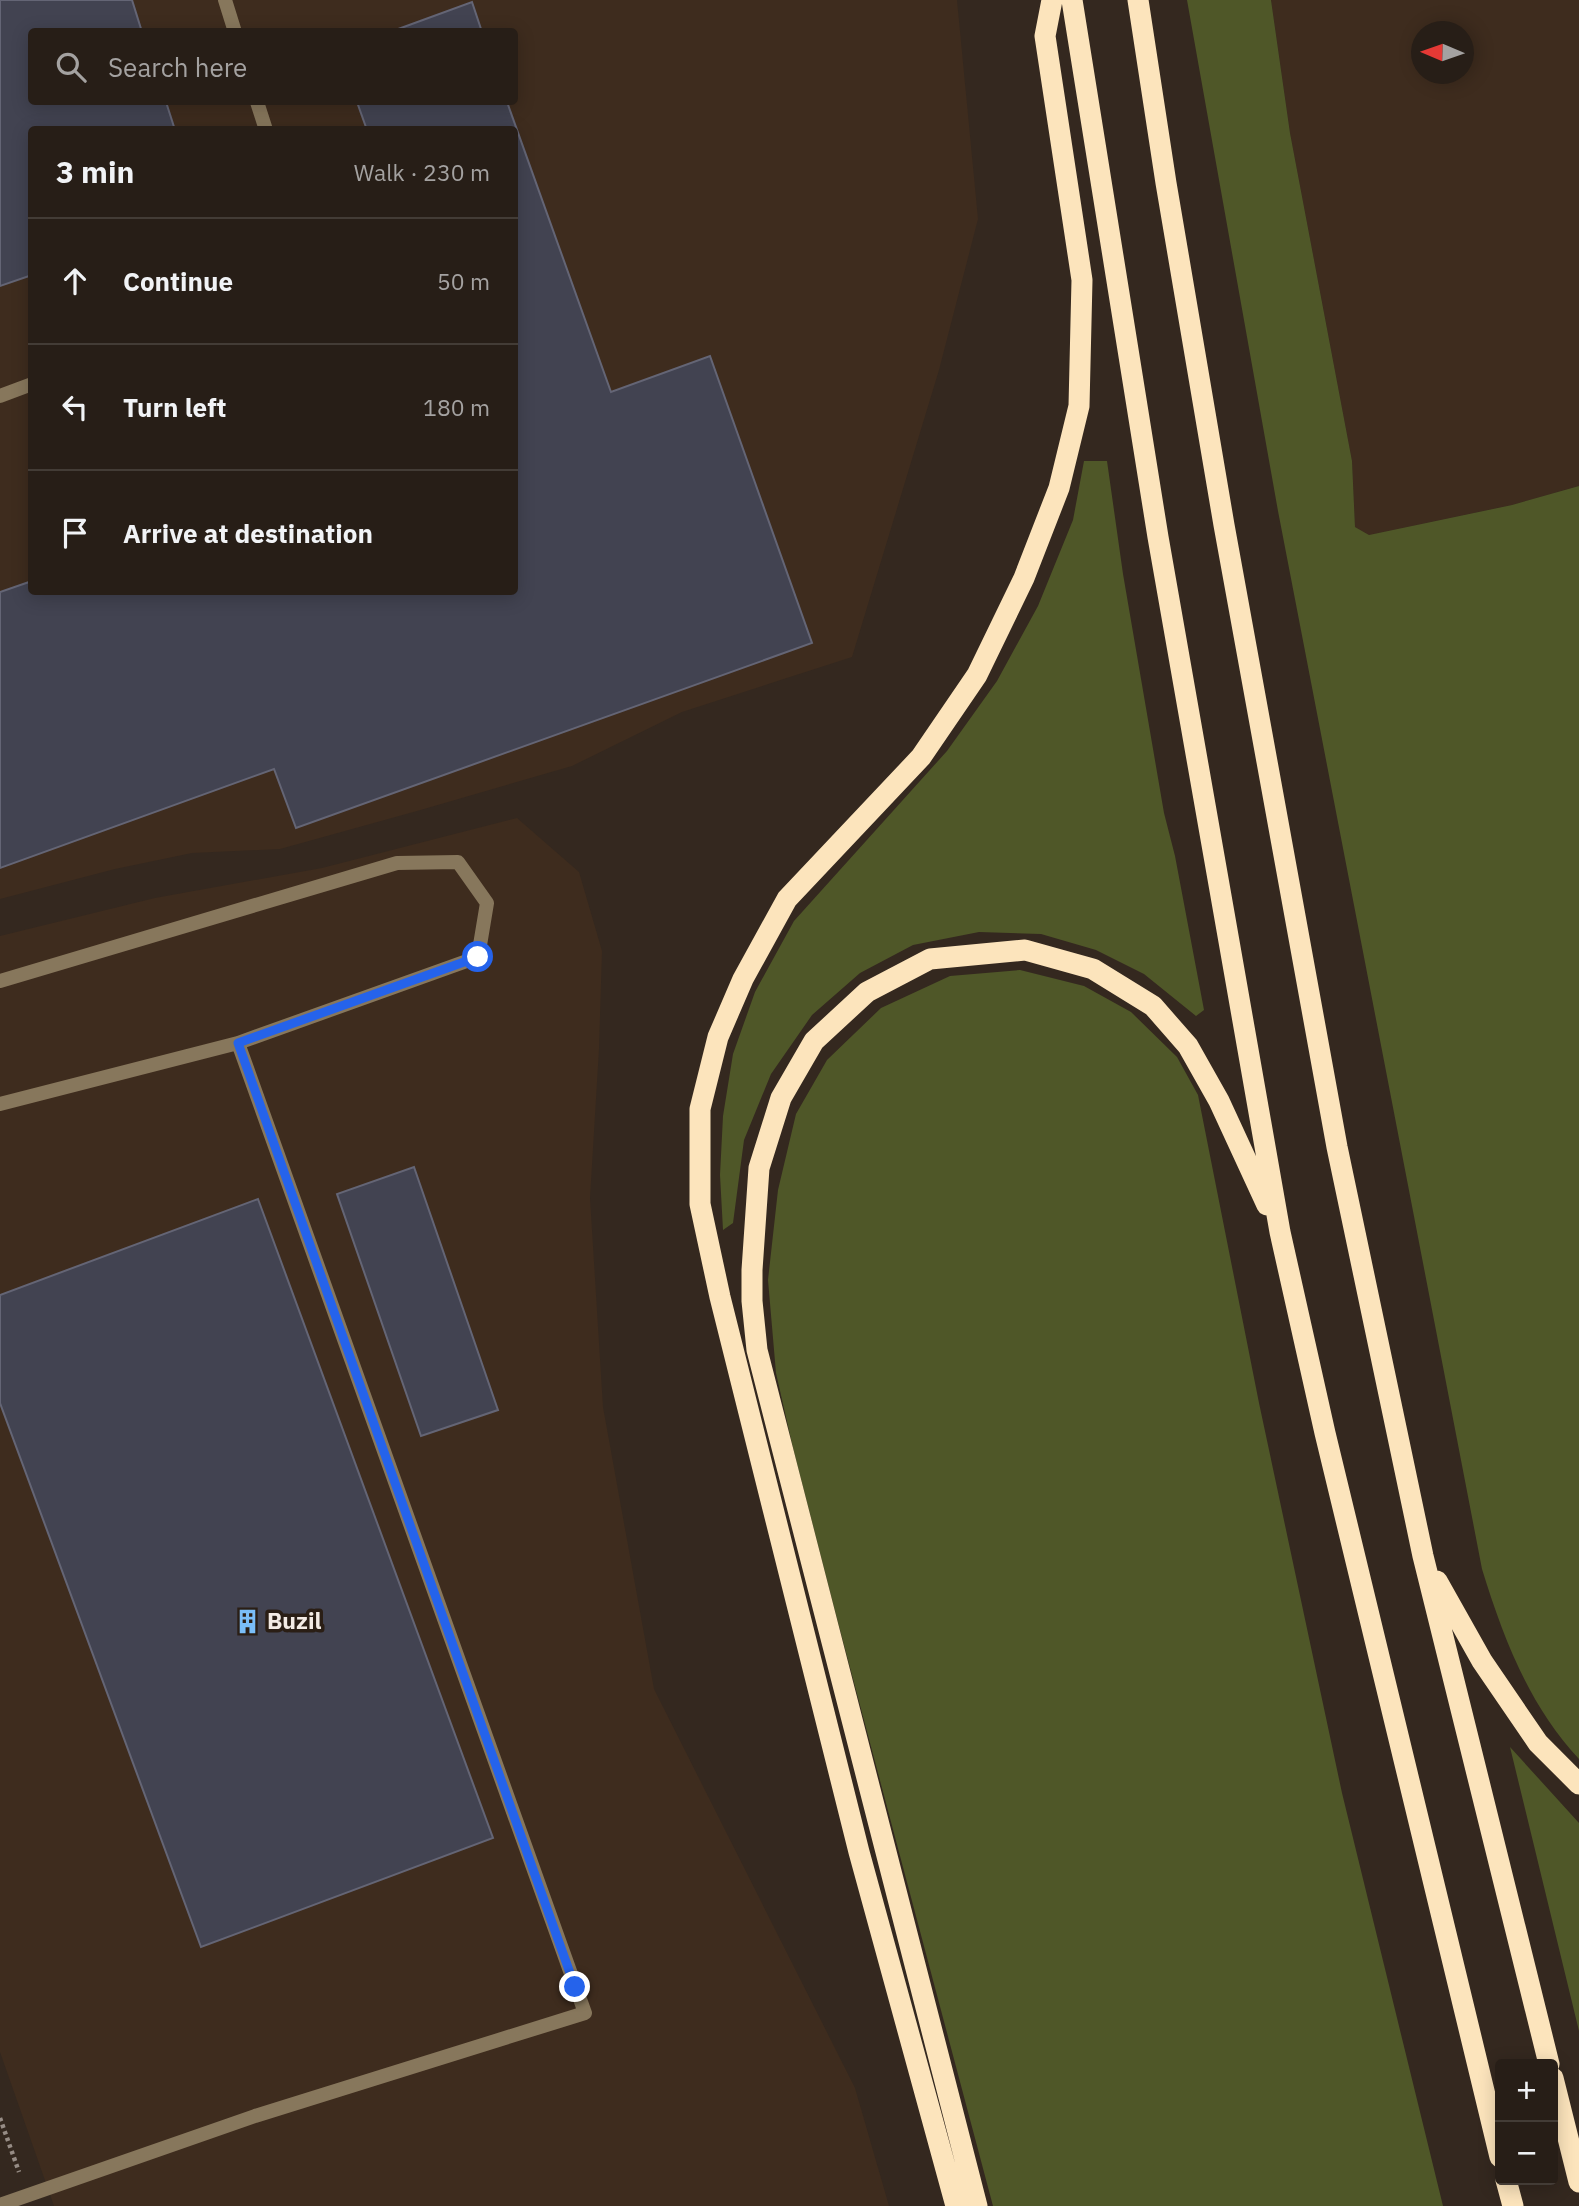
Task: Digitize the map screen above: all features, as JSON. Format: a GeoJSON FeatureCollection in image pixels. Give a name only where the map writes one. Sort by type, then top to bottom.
{"type":"FeatureCollection","features":[{"type":"Feature","properties":{"kind":"highway"},"geometry":{"type":"LineString","coordinates":[[956,2206],[856,1839],[720,1297],[700,1204],[701,1109],[718,1037],[743,979],[787,899],[921,757],[977,676],[1024,578],[1059,488],[1079,406],[1082,280],[1045,36],[1052,0]]}},
{"type":"Feature","properties":{"kind":"highway"},"geometry":{"type":"LineString","coordinates":[[1072,0],[1158,537],[1280,1232],[1331,1460],[1495,2136]]}},
{"type":"Feature","properties":{"kind":"highway"},"geometry":{"type":"LineString","coordinates":[[1138,0],[1168,197],[1278,829],[1337,1147],[1423,1556],[1548,2059]]}},
{"type":"Feature","properties":{"kind":"highway"},"geometry":{"type":"LineString","coordinates":[[977,2206],[757,1350],[751,1270],[760,1168],[777,1109],[814,1041],[867,992],[930,959],[1024,950],[1093,969],[1153,1006],[1188,1046],[1219,1101],[1280,1232]]}},
{"type":"Feature","properties":{"kind":"highway"},"geometry":{"type":"LineString","coordinates":[[1423,1556],[1482,1661],[1538,1744],[1579,1784]]}},
{"type":"Feature","properties":{"kind":"highway"},"geometry":{"type":"LineString","coordinates":[[1558,2098],[1579,2182]]}},
{"type":"Feature","properties":{"kind":"highway"},"geometry":{"type":"LineString","coordinates":[[1507,2185],[1513,2206]]}},
{"type":"Feature","properties":{"kind":"lane"},"geometry":{"type":"LineString","coordinates":[[225,0],[234,28]]}},
{"type":"Feature","properties":{"kind":"lane"},"geometry":{"type":"LineString","coordinates":[[258,105],[265,126]]}},
{"type":"Feature","properties":{"kind":"lane"},"geometry":{"type":"LineString","coordinates":[[0,396],[28,386]]}},
{"type":"Feature","properties":{"kind":"lane"},"geometry":{"type":"LineString","coordinates":[[0,981],[397,863],[458,862],[486,903],[478,957],[238,1043],[0,1104]]}},
{"type":"Feature","properties":{"kind":"lane"},"geometry":{"type":"LineString","coordinates":[[0,2205],[255,2116],[584,2013],[238,1043]]}},
{"type":"Feature","properties":{"kind":"path"},"geometry":{"type":"LineString","coordinates":[[0,2118],[27,2196]]}},
{"type":"Feature","properties":{"kind":"shaded area"},"geometry":{"type":"Polygon","coordinates":[[[0,0],[957,0],[978,219],[939,370],[852,657],[682,712],[572,766],[417,811],[280,849],[192,853],[115,869],[0,899],[0,0]]]}},
{"type":"Feature","properties":{"kind":"shaded area"},"geometry":{"type":"Polygon","coordinates":[[[1271,0],[1579,0],[1579,486],[1512,505],[1369,535],[1355,527],[1352,461],[1290,133],[1271,0]]]}},
{"type":"Feature","properties":{"kind":"shaded area"},"geometry":{"type":"Polygon","coordinates":[[[517,818],[579,872],[602,951],[590,1198],[603,1407],[654,1689],[855,2088],[889,2206],[54,2206],[0,2052],[0,936],[155,898],[322,868],[517,818]]]}},
{"type":"Feature","properties":{"kind":"green space"},"geometry":{"type":"Polygon","coordinates":[[[1187,0],[1271,0],[1290,133],[1352,461],[1355,527],[1369,535],[1512,505],[1579,486],[1579,1759],[1561,1738],[1532,1694],[1499,1620],[1482,1569],[1278,511],[1187,0]]]}},
{"type":"Feature","properties":{"kind":"green space"},"geometry":{"type":"Polygon","coordinates":[[[1084,461],[1107,461],[1123,574],[1164,813],[1175,856],[1204,1010],[1196,1016],[1144,974],[1096,950],[1041,934],[979,932],[913,945],[860,973],[812,1015],[771,1074],[744,1140],[733,1223],[723,1230],[720,1175],[723,1116],[733,1054],[755,992],[794,921],[947,751],[997,681],[1038,606],[1073,520],[1084,461]]]}},
{"type":"Feature","properties":{"kind":"green space"},"geometry":{"type":"Polygon","coordinates":[[[1020,970],[1084,986],[1131,1012],[1177,1057],[1198,1095],[1259,1403],[1342,1793],[1443,2206],[993,2206],[793,1448],[776,1373],[768,1280],[778,1190],[796,1114],[827,1060],[881,1008],[950,976],[1020,970]]]}},
{"type":"Feature","properties":{"kind":"green space"},"geometry":{"type":"Polygon","coordinates":[[[1510,1747],[1579,1823],[1579,2031],[1510,1747]]]}},
{"type":"Feature","properties":{"kind":"building"},"geometry":{"type":"Polygon","coordinates":[[[0,0],[132,0],[141,28],[28,28],[28,105],[167,105],[174,126],[28,126],[28,276],[0,286],[0,0]]]}},
{"type":"Feature","properties":{"kind":"building"},"geometry":{"type":"Polygon","coordinates":[[[472,2],[481,28],[401,28],[472,2]]]}},
{"type":"Feature","properties":{"kind":"building"},"geometry":{"type":"Polygon","coordinates":[[[358,105],[508,105],[516,126],[366,126],[358,105]]]}},
{"type":"Feature","properties":{"kind":"building"},"geometry":{"type":"Polygon","coordinates":[[[518,133],[611,392],[710,356],[812,643],[296,828],[274,769],[0,868],[0,592],[28,582],[28,595],[518,595],[518,133]]]}},
{"type":"Feature","properties":{"kind":"building"},"geometry":{"type":"Polygon","coordinates":[[[414,1167],[498,1410],[421,1436],[337,1194],[414,1167]]]}},
{"type":"Feature","properties":{"kind":"building","name":"Buzil"},"geometry":{"type":"Polygon","coordinates":[[[258,1199],[493,1838],[201,1947],[0,1403],[0,1295],[258,1199]]]}},
{"type":"Feature","properties":{"kind":"place","name":"Buzil"},"geometry":{"type":"Point","coordinates":[247,1621]}},
{"type":"Feature","properties":{"kind":"route"},"geometry":{"type":"LineString","coordinates":[[478,957],[238,1043],[575,1987]]}}]}
